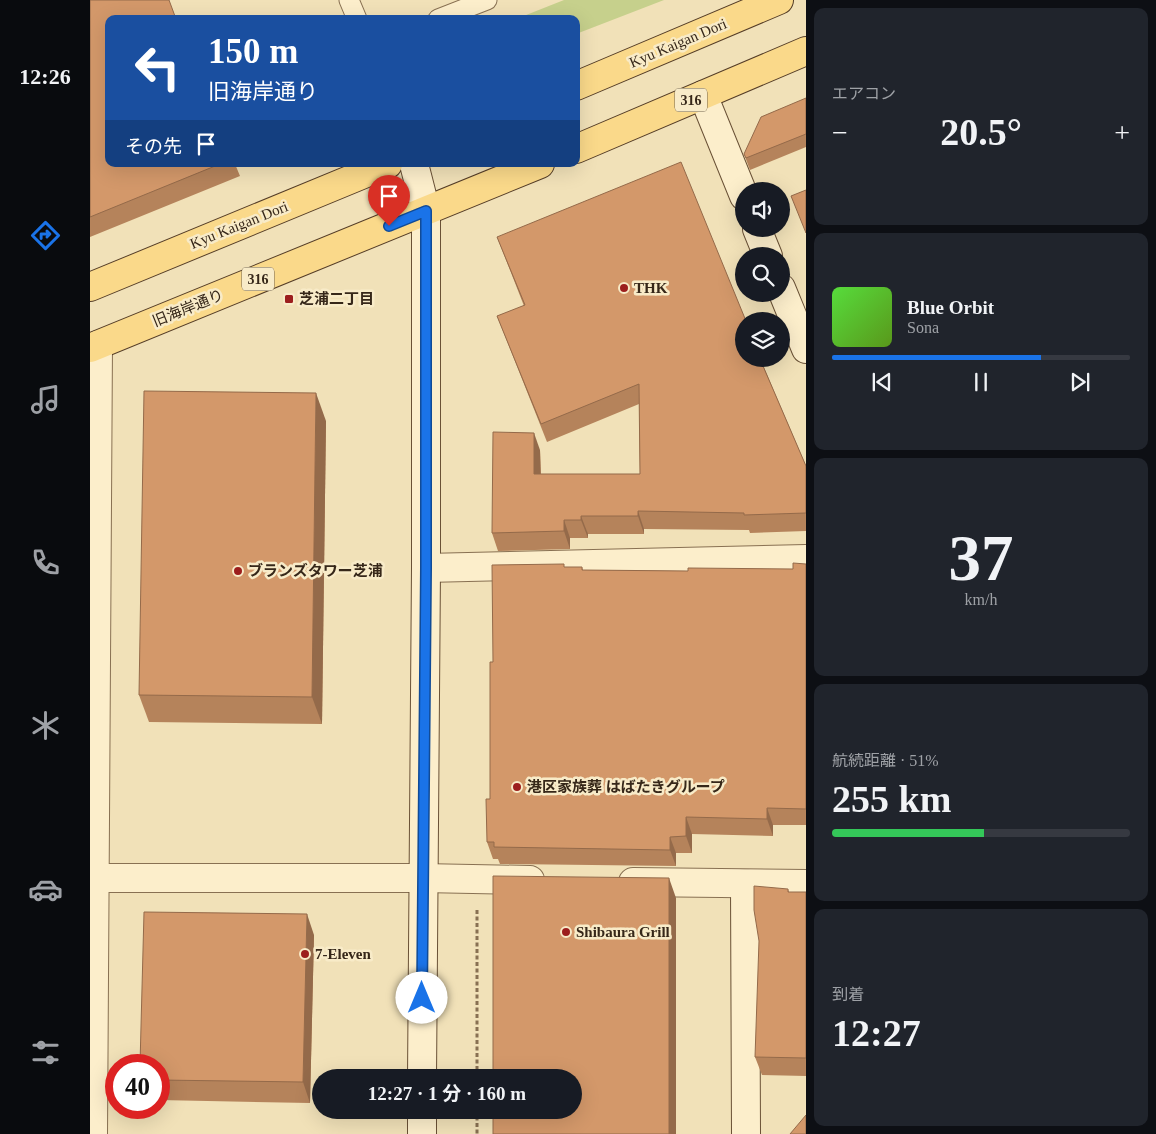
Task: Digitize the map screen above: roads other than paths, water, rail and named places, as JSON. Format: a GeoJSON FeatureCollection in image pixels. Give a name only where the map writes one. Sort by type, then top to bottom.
{"type":"FeatureCollection","features":[{"type":"Feature","properties":{"kind":"main road","name":"Kyu Kaigan Dori"},"geometry":{"type":"LineString","coordinates":[[580,84],[779,0]]}},
{"type":"Feature","properties":{"kind":"main road","name":"316"},"geometry":{"type":"LineString","coordinates":[[580,146],[806,51]]}},
{"type":"Feature","properties":{"kind":"main road","name":"Kyu Kaigan Dori"},"geometry":{"type":"LineString","coordinates":[[90,287],[381,167]]}},
{"type":"Feature","properties":{"kind":"main road","name":"316"},"geometry":{"type":"LineString","coordinates":[[426,211],[533,167]]}},
{"type":"Feature","properties":{"kind":"main road","name":"旧海岸通り"},"geometry":{"type":"LineString","coordinates":[[94,346],[426,211]]}},
{"type":"Feature","properties":{"kind":"street"},"geometry":{"type":"LineString","coordinates":[[703,95],[738,182]]}},
{"type":"Feature","properties":{"kind":"street"},"geometry":{"type":"LineString","coordinates":[[415,167],[426,211],[426,568],[422,878],[422,1069]]}},
{"type":"Feature","properties":{"kind":"street"},"geometry":{"type":"LineString","coordinates":[[787,302],[806,349]]}},
{"type":"Feature","properties":{"kind":"street"},"geometry":{"type":"LineString","coordinates":[[93,1134],[94,346]]}},
{"type":"Feature","properties":{"kind":"street"},"geometry":{"type":"LineString","coordinates":[[426,568],[806,559]]}},
{"type":"Feature","properties":{"kind":"street"},"geometry":{"type":"LineString","coordinates":[[92,878],[559,880]]}},
{"type":"Feature","properties":{"kind":"street"},"geometry":{"type":"LineString","coordinates":[[608,881],[806,884]]}},
{"type":"Feature","properties":{"kind":"street"},"geometry":{"type":"LineString","coordinates":[[745,884],[746,1134]]}},
{"type":"Feature","properties":{"kind":"street"},"geometry":{"type":"LineString","coordinates":[[422,1119],[422,1134]]}},
{"type":"Feature","properties":{"kind":"lane"},"geometry":{"type":"LineString","coordinates":[[349,0],[355,15]]}},
{"type":"Feature","properties":{"kind":"lane"},"geometry":{"type":"LineString","coordinates":[[448,15],[487,0]]}},
{"type":"Feature","properties":{"kind":"place","name":"THK"},"geometry":{"type":"Point","coordinates":[624,288]}},
{"type":"Feature","properties":{"kind":"place","name":"芝浦二丁目"},"geometry":{"type":"Point","coordinates":[289,299]}},
{"type":"Feature","properties":{"kind":"place","name":"ブランズタワー芝浦"},"geometry":{"type":"Point","coordinates":[238,571]}},
{"type":"Feature","properties":{"kind":"place","name":"港区家族葬 はばたきグループ"},"geometry":{"type":"Point","coordinates":[517,787]}},
{"type":"Feature","properties":{"kind":"place","name":"Shibaura Grill"},"geometry":{"type":"Point","coordinates":[566,932]}},
{"type":"Feature","properties":{"kind":"place","name":"7-Eleven"},"geometry":{"type":"Point","coordinates":[305,954]}}]}
